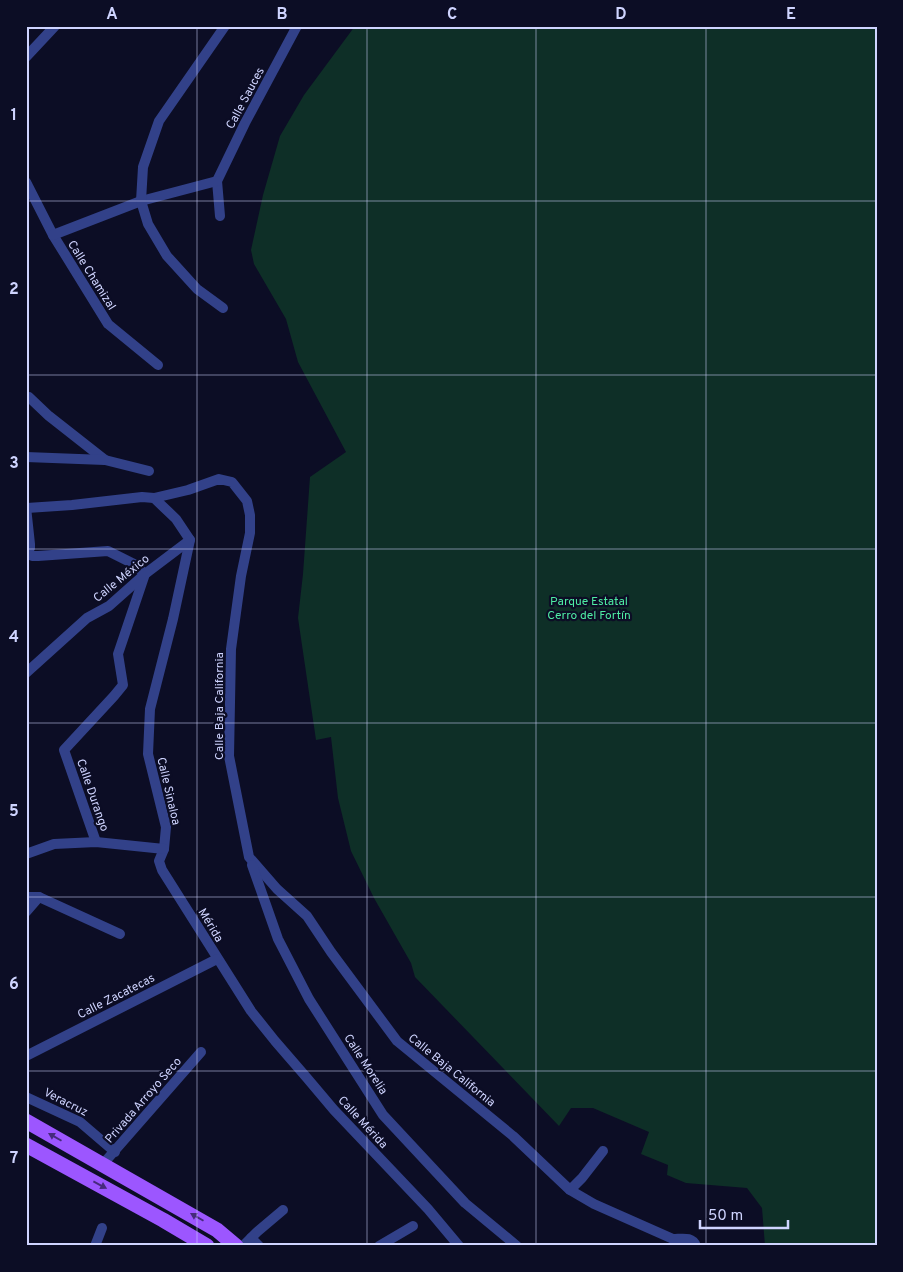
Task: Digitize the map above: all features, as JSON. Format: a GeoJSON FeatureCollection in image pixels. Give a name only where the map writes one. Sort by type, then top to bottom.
{"type":"FeatureCollection","features":[{"type":"Feature","properties":{"kind":"main road"},"geometry":{"type":"LineString","coordinates":[[26,1121],[218,1230],[236,1246]]}},
{"type":"Feature","properties":{"kind":"main road"},"geometry":{"type":"LineString","coordinates":[[26,1146],[207,1246]]}},
{"type":"Feature","properties":{"kind":"street"},"geometry":{"type":"LineString","coordinates":[[26,57],[55,26]]}},
{"type":"Feature","properties":{"kind":"street"},"geometry":{"type":"LineString","coordinates":[[223,308],[197,289],[167,256],[148,224],[141,201],[143,167],[159,121],[225,26]]}},
{"type":"Feature","properties":{"kind":"street","name":"Calle Sauces"},"geometry":{"type":"LineString","coordinates":[[216,181],[297,26]]}},
{"type":"Feature","properties":{"kind":"street"},"geometry":{"type":"LineString","coordinates":[[53,235],[141,201],[216,181],[220,216]]}},
{"type":"Feature","properties":{"kind":"street","name":"Calle Chamizal"},"geometry":{"type":"LineString","coordinates":[[26,182],[53,235],[108,324],[158,365]]}},
{"type":"Feature","properties":{"kind":"street"},"geometry":{"type":"LineString","coordinates":[[28,399],[105,460]]}},
{"type":"Feature","properties":{"kind":"street"},"geometry":{"type":"LineString","coordinates":[[26,457],[105,460],[149,471]]}},
{"type":"Feature","properties":{"kind":"street","name":"Calle Baja California"},"geometry":{"type":"LineString","coordinates":[[26,508],[142,497],[154,498],[188,490],[219,479],[232,482],[247,501],[250,515],[250,533],[241,576],[231,649],[229,756],[250,857],[277,889],[307,916],[331,952],[397,1041],[512,1136],[570,1190],[594,1204],[654,1230],[675,1242],[690,1238],[696,1246]]}},
{"type":"Feature","properties":{"kind":"street"},"geometry":{"type":"LineString","coordinates":[[154,498],[176,519],[190,540]]}},
{"type":"Feature","properties":{"kind":"street"},"geometry":{"type":"LineString","coordinates":[[26,508],[30,544],[27,553],[32,556],[108,551],[134,564],[145,574]]}},
{"type":"Feature","properties":{"kind":"street","name":"Calle México"},"geometry":{"type":"LineString","coordinates":[[26,673],[87,618],[109,606],[145,574],[190,540]]}},
{"type":"Feature","properties":{"kind":"street","name":"Calle Sinaloa"},"geometry":{"type":"LineString","coordinates":[[164,849],[166,827],[148,754],[150,709],[173,619],[190,540]]}},
{"type":"Feature","properties":{"kind":"street","name":"Calle Durango"},"geometry":{"type":"LineString","coordinates":[[96,842],[64,750],[123,685],[118,654],[145,574]]}},
{"type":"Feature","properties":{"kind":"street"},"geometry":{"type":"LineString","coordinates":[[27,852],[54,844],[96,842],[164,849]]}},
{"type":"Feature","properties":{"kind":"street","name":"Mérida"},"geometry":{"type":"LineString","coordinates":[[164,849],[159,861],[162,870],[251,1011]]}},
{"type":"Feature","properties":{"kind":"street","name":"Calle Morelia"},"geometry":{"type":"LineString","coordinates":[[250,857],[278,939],[309,999],[383,1115],[465,1203],[517,1246]]}},
{"type":"Feature","properties":{"kind":"street"},"geometry":{"type":"LineString","coordinates":[[26,898],[39,897],[120,934]]}},
{"type":"Feature","properties":{"kind":"street"},"geometry":{"type":"LineString","coordinates":[[26,912],[39,897]]}},
{"type":"Feature","properties":{"kind":"street","name":"Calle Zacatecas"},"geometry":{"type":"LineString","coordinates":[[26,1056],[217,959]]}},
{"type":"Feature","properties":{"kind":"street","name":"Calle Mérida"},"geometry":{"type":"LineString","coordinates":[[251,1011],[334,1110],[428,1209],[459,1246]]}},
{"type":"Feature","properties":{"kind":"street","name":"Privada Arroyo Seco"},"geometry":{"type":"LineString","coordinates":[[104,1164],[201,1052]]}},
{"type":"Feature","properties":{"kind":"street","name":"Veracruz"},"geometry":{"type":"LineString","coordinates":[[26,1097],[80,1122],[115,1152]]}},
{"type":"Feature","properties":{"kind":"street"},"geometry":{"type":"LineString","coordinates":[[570,1190],[603,1151]]}},
{"type":"Feature","properties":{"kind":"street"},"geometry":{"type":"LineString","coordinates":[[243,1246],[283,1210]]}},
{"type":"Feature","properties":{"kind":"street"},"geometry":{"type":"LineString","coordinates":[[379,1246],[413,1226]]}},
{"type":"Feature","properties":{"kind":"street"},"geometry":{"type":"LineString","coordinates":[[95,1246],[102,1228]]}},
{"type":"Feature","properties":{"kind":"street"},"geometry":{"type":"LineString","coordinates":[[251,1238],[259,1246]]}},
{"type":"Feature","properties":{"kind":"green space","name":"Parque Estatal Cerro del Fortín"},"geometry":{"type":"Polygon","coordinates":[[[355,26],[877,26],[877,1246],[765,1246],[762,1208],[747,1188],[686,1183],[667,1175],[668,1165],[641,1154],[649,1132],[593,1108],[571,1108],[559,1126],[415,977],[411,963],[374,898],[351,851],[338,798],[331,737],[316,740],[298,618],[310,477],[346,452],[298,362],[286,319],[254,264],[251,250],[263,195],[280,136],[304,95],[355,26]]]}}]}
